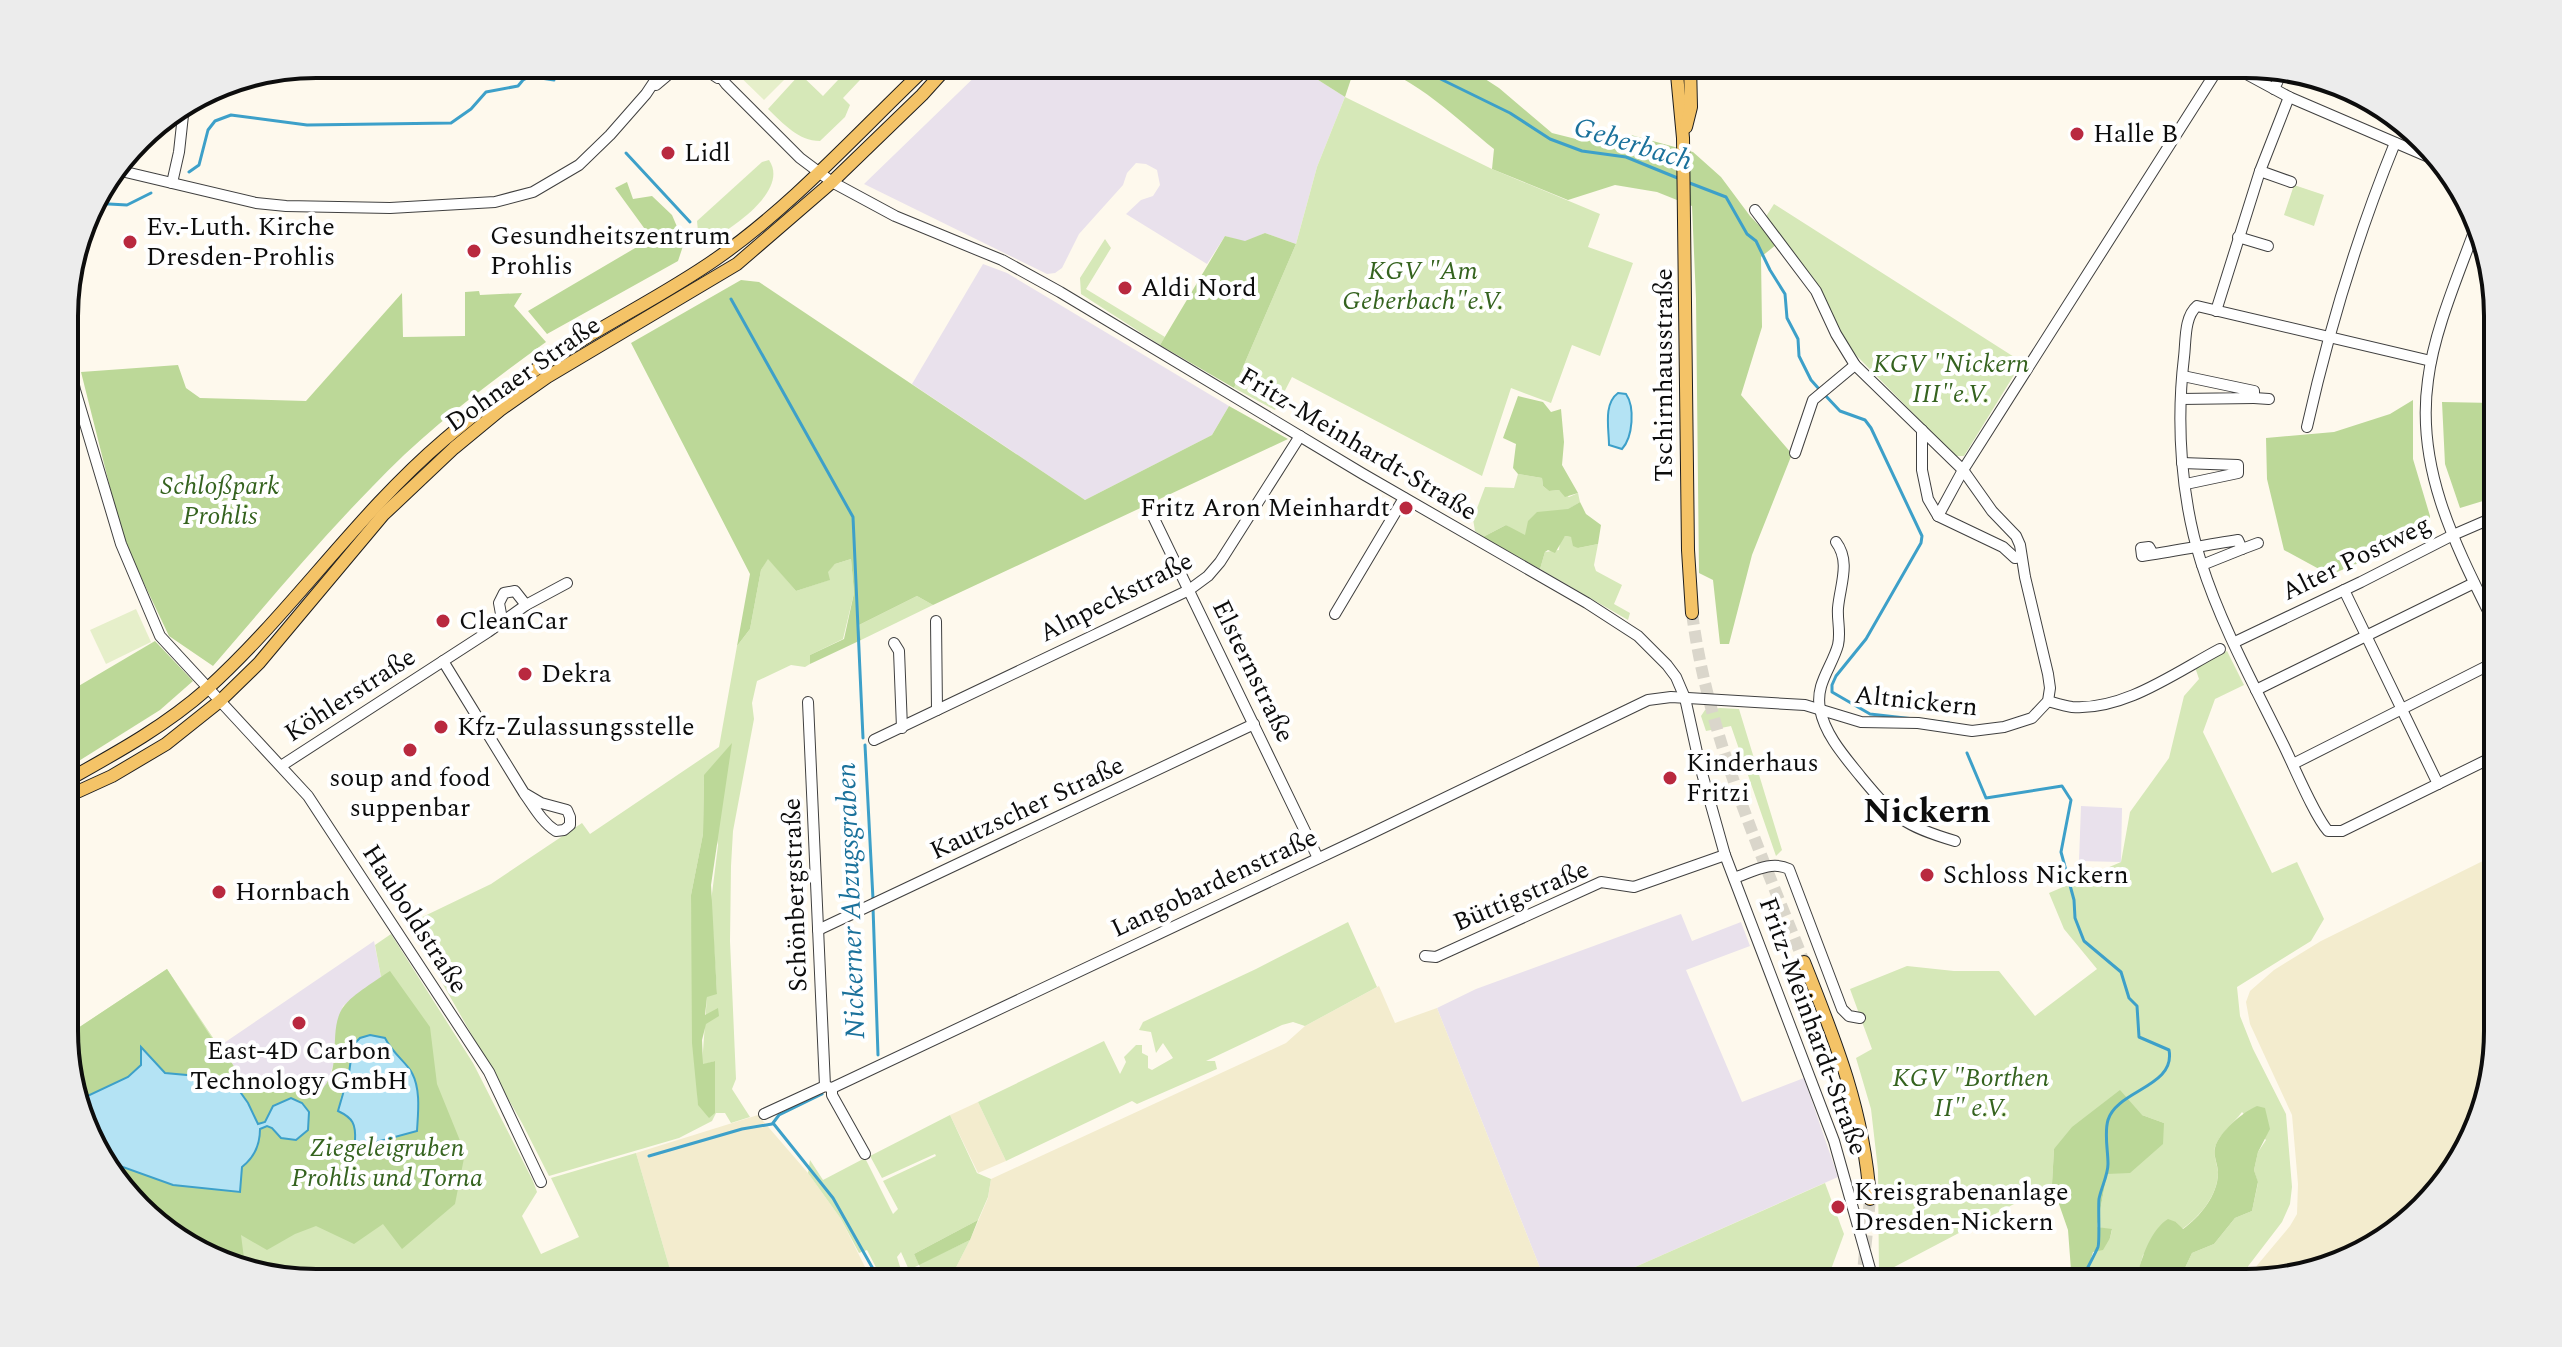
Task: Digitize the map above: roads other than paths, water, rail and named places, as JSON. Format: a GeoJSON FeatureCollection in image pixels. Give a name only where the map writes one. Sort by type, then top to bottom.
{"type":"FeatureCollection","features":[{"type":"Feature","properties":{"kind":"main road","name":"Dohnaer Straße"},"geometry":{"type":"LineString","coordinates":[[78,774],[147,736],[209,687],[364,518],[443,441],[492,401],[562,352],[661,295],[719,257],[818,172],[915,78]]}},
{"type":"Feature","properties":{"kind":"main road","name":"Dohnaer Straße"},"geometry":{"type":"LineString","coordinates":[[78,791],[112,776],[166,744],[220,701],[259,663],[383,515],[477,428],[559,370],[737,264],[832,182],[937,78]]}},
{"type":"Feature","properties":{"kind":"main road","name":"Tschirnhausstraße"},"geometry":{"type":"LineString","coordinates":[[1677,78],[1683,143],[1688,550],[1692,613]]}},
{"type":"Feature","properties":{"kind":"main road","name":"Tschirnhausstraße"},"geometry":{"type":"LineString","coordinates":[[1683,143],[1691,107],[1690,78]]}},
{"type":"Feature","properties":{"kind":"main road"},"geometry":{"type":"LineString","coordinates":[[1804,962],[1851,1084],[1868,1160],[1870,1199]]}},
{"type":"Feature","properties":{"kind":"street"},"geometry":{"type":"LineString","coordinates":[[127,172],[256,203],[286,206],[390,208],[495,202],[533,192],[562,177],[610,135],[657,78]]}},
{"type":"Feature","properties":{"kind":"street"},"geometry":{"type":"LineString","coordinates":[[646,94],[665,78]]}},
{"type":"Feature","properties":{"kind":"street"},"geometry":{"type":"LineString","coordinates":[[717,78],[726,84]]}},
{"type":"Feature","properties":{"kind":"street"},"geometry":{"type":"LineString","coordinates":[[722,78],[726,84]]}},
{"type":"Feature","properties":{"kind":"street"},"geometry":{"type":"LineString","coordinates":[[1938,516],[1963,470],[2212,78]]}},
{"type":"Feature","properties":{"kind":"street"},"geometry":{"type":"LineString","coordinates":[[2255,79],[2289,97],[2395,143],[2409,143]]}},
{"type":"Feature","properties":{"kind":"street"},"geometry":{"type":"LineString","coordinates":[[2274,89],[2278,81]]}},
{"type":"Feature","properties":{"kind":"street","name":"Fritz-Meinhardt-Straße"},"geometry":{"type":"LineString","coordinates":[[726,84],[832,182],[895,216],[1002,260],[1587,603],[1638,636],[1667,665],[1682,688],[1725,855],[1834,1141],[1870,1268]]}},
{"type":"Feature","properties":{"kind":"street"},"geometry":{"type":"LineString","coordinates":[[2216,311],[2260,171],[2289,97]]}},
{"type":"Feature","properties":{"kind":"street"},"geometry":{"type":"LineString","coordinates":[[172,183],[183,119]]}},
{"type":"Feature","properties":{"kind":"street"},"geometry":{"type":"LineString","coordinates":[[2307,427],[2318,406],[2328,336],[2365,217],[2395,143]]}},
{"type":"Feature","properties":{"kind":"street"},"geometry":{"type":"LineString","coordinates":[[2260,171],[2291,182]]}},
{"type":"Feature","properties":{"kind":"street"},"geometry":{"type":"LineString","coordinates":[[1755,210],[1816,291],[1855,365],[1963,470],[1992,511],[2016,536],[2048,674],[2048,701],[2072,707],[2124,698],[2220,649]]}},
{"type":"Feature","properties":{"kind":"street"},"geometry":{"type":"LineString","coordinates":[[2238,237],[2268,246]]}},
{"type":"Feature","properties":{"kind":"street"},"geometry":{"type":"LineString","coordinates":[[2471,240],[2431,361],[2425,406],[2427,454],[2436,490],[2484,603]]}},
{"type":"Feature","properties":{"kind":"street"},"geometry":{"type":"LineString","coordinates":[[2431,361],[2197,306],[2190,315],[2183,376],[2182,463],[2202,565],[2256,690],[2324,827],[2333,832],[2342,831],[2484,761]]}},
{"type":"Feature","properties":{"kind":"street"},"geometry":{"type":"LineString","coordinates":[[1795,453],[1807,413],[1820,392],[1855,365]]}},
{"type":"Feature","properties":{"kind":"street"},"geometry":{"type":"LineString","coordinates":[[2183,376],[2254,391],[2254,398]]}},
{"type":"Feature","properties":{"kind":"street"},"geometry":{"type":"LineString","coordinates":[[2181,399],[2269,399]]}},
{"type":"Feature","properties":{"kind":"street","name":"Hauboldstraße"},"geometry":{"type":"LineString","coordinates":[[79,403],[121,544],[160,636],[308,796],[346,850],[489,1072],[541,1182]]}},
{"type":"Feature","properties":{"kind":"street"},"geometry":{"type":"LineString","coordinates":[[1922,430],[1922,470],[1928,499],[1938,516],[2003,547],[2015,558],[2021,557]]}},
{"type":"Feature","properties":{"kind":"street","name":"Alnpeckstraße"},"geometry":{"type":"LineString","coordinates":[[874,740],[1189,590],[1220,562],[1300,436]]}},
{"type":"Feature","properties":{"kind":"street"},"geometry":{"type":"LineString","coordinates":[[2182,463],[2238,465],[2238,473],[2186,484]]}},
{"type":"Feature","properties":{"kind":"street"},"geometry":{"type":"LineString","coordinates":[[1335,614],[1404,498]]}},
{"type":"Feature","properties":{"kind":"street","name":"Elsternstraße"},"geometry":{"type":"LineString","coordinates":[[1147,504],[1318,858]]}},
{"type":"Feature","properties":{"kind":"street","name":"Alter Postweg"},"geometry":{"type":"LineString","coordinates":[[2235,642],[2484,522]]}},
{"type":"Feature","properties":{"kind":"street"},"geometry":{"type":"LineString","coordinates":[[2153,554],[2238,540],[2242,549]]}},
{"type":"Feature","properties":{"kind":"street","name":"Altnickern"},"geometry":{"type":"LineString","coordinates":[[1836,542],[1844,558],[1838,609],[1840,632],[1836,650],[1822,681],[1820,708],[1827,729],[1838,748],[1884,805],[1907,825],[1955,841]]}},
{"type":"Feature","properties":{"kind":"street"},"geometry":{"type":"LineString","coordinates":[[2202,565],[2258,543]]}},
{"type":"Feature","properties":{"kind":"street","name":"Köhlerstraße"},"geometry":{"type":"LineString","coordinates":[[281,766],[526,605],[567,583]]}},
{"type":"Feature","properties":{"kind":"street"},"geometry":{"type":"LineString","coordinates":[[2256,690],[2474,583]]}},
{"type":"Feature","properties":{"kind":"street"},"geometry":{"type":"LineString","coordinates":[[2344,590],[2438,784]]}},
{"type":"Feature","properties":{"kind":"street"},"geometry":{"type":"LineString","coordinates":[[498,625],[501,614],[499,603],[504,593],[515,591],[526,605]]}},
{"type":"Feature","properties":{"kind":"street"},"geometry":{"type":"LineString","coordinates":[[936,621],[937,710]]}},
{"type":"Feature","properties":{"kind":"street"},"geometry":{"type":"LineString","coordinates":[[894,643],[899,651],[902,728]]}},
{"type":"Feature","properties":{"kind":"street","name":"Köhlerstraße"},"geometry":{"type":"LineString","coordinates":[[443,661],[524,793],[547,825],[556,831],[570,825],[567,810],[541,803],[524,793]]}},
{"type":"Feature","properties":{"kind":"street"},"geometry":{"type":"LineString","coordinates":[[2293,764],[2484,668]]}},
{"type":"Feature","properties":{"kind":"street","name":"Langobardenstraße"},"geometry":{"type":"LineString","coordinates":[[764,1114],[1318,858],[1578,735],[1630,707],[1659,697],[1685,698]]}},
{"type":"Feature","properties":{"kind":"street","name":"Altnickern"},"geometry":{"type":"LineString","coordinates":[[1685,698],[1820,708],[1861,722],[1918,723],[1972,731],[2020,723],[2032,718],[2048,701]]}},
{"type":"Feature","properties":{"kind":"street","name":"Schönbergstraße"},"geometry":{"type":"LineString","coordinates":[[808,702],[828,1087],[865,1154]]}},
{"type":"Feature","properties":{"kind":"street","name":"Kautzscher Straße"},"geometry":{"type":"LineString","coordinates":[[818,930],[1254,724]]}},
{"type":"Feature","properties":{"kind":"street","name":"Büttigstraße"},"geometry":{"type":"LineString","coordinates":[[1425,956],[1436,957],[1601,882],[1634,887],[1725,855]]}},
{"type":"Feature","properties":{"kind":"street","name":"Fritz-Meinhardt-Straße"},"geometry":{"type":"LineString","coordinates":[[1734,878],[1772,865],[1779,864],[1789,869],[1842,1009],[1849,1016],[1860,1018]]}},
{"type":"Feature","properties":{"kind":"water"},"geometry":{"type":"Polygon","coordinates":[[[1618,393],[1626,394],[1632,414],[1629,437],[1622,449],[1609,445],[1610,404],[1618,393]]]}},
{"type":"Feature","properties":{"kind":"water"},"geometry":{"type":"Polygon","coordinates":[[[370,1035],[385,1038],[410,1069],[417,1087],[418,1109],[417,1131],[369,1144],[355,1141],[352,1122],[338,1111],[353,1045],[360,1038],[370,1035]]]}},
{"type":"Feature","properties":{"kind":"water"},"geometry":{"type":"Polygon","coordinates":[[[141,1047],[165,1073],[231,1079],[258,1124],[265,1122],[273,1106],[291,1098],[302,1103],[309,1112],[308,1130],[296,1140],[281,1138],[267,1126],[260,1129],[256,1150],[242,1167],[240,1192],[173,1185],[121,1166],[96,1122],[87,1096],[128,1077],[141,1065],[141,1047]]]}},
{"type":"Feature","properties":{"kind":"waterway","name":"Geberbach"},"geometry":{"type":"LineString","coordinates":[[189,172],[199,165],[208,130],[215,121],[231,115],[307,125],[451,123],[471,109],[486,92],[518,86],[527,78]]}},
{"type":"Feature","properties":{"kind":"waterway"},"geometry":{"type":"LineString","coordinates":[[541,78],[554,80]]}},
{"type":"Feature","properties":{"kind":"waterway","name":"Geberbach"},"geometry":{"type":"LineString","coordinates":[[1439,78],[1510,113],[1550,139],[1582,151],[1626,157],[1680,179]]}},
{"type":"Feature","properties":{"kind":"waterway"},"geometry":{"type":"LineString","coordinates":[[626,153],[690,222]]}},
{"type":"Feature","properties":{"kind":"waterway","name":"Geberbach"},"geometry":{"type":"LineString","coordinates":[[1687,182],[1726,197],[1747,234],[1756,241],[1785,294],[1787,318],[1798,339],[1799,356],[1819,389]]}},
{"type":"Feature","properties":{"kind":"waterway","name":"Geberbach"},"geometry":{"type":"LineString","coordinates":[[107,204],[127,205],[151,193]]}},
{"type":"Feature","properties":{"kind":"waterway","name":"Nickerner Abzugsgraben"},"geometry":{"type":"LineString","coordinates":[[731,299],[853,517],[863,738]]}},
{"type":"Feature","properties":{"kind":"waterway","name":"Geberbach"},"geometry":{"type":"LineString","coordinates":[[1824,394],[1840,411],[1865,420],[1871,428],[1922,536],[1921,543],[1866,639],[1836,676],[1832,692],[1870,714],[1949,723]]}},
{"type":"Feature","properties":{"kind":"waterway","name":"Nickerner Abzugsgraben"},"geometry":{"type":"LineString","coordinates":[[865,745],[873,899]]}},
{"type":"Feature","properties":{"kind":"waterway","name":"Geberbach"},"geometry":{"type":"LineString","coordinates":[[1967,753],[1986,798],[2062,786],[2071,800],[2061,852],[2074,900],[2075,918],[2084,941],[2121,972],[2129,998],[2137,1006],[2139,1037],[2169,1050],[2169,1062],[2164,1072],[2122,1102],[2108,1120],[2108,1168],[2099,1199],[2099,1244],[2087,1268]]}},
{"type":"Feature","properties":{"kind":"waterway","name":"Nickerner Abzugsgraben"},"geometry":{"type":"LineString","coordinates":[[873,907],[878,1055]]}},
{"type":"Feature","properties":{"kind":"waterway","name":"Nickerner Abzugsgraben"},"geometry":{"type":"LineString","coordinates":[[822,1094],[779,1115],[773,1123],[833,1198],[873,1269]]}},
{"type":"Feature","properties":{"kind":"waterway"},"geometry":{"type":"LineString","coordinates":[[649,1156],[742,1129],[772,1124]]}},
{"type":"Feature","properties":{"kind":"tunnel"},"geometry":{"type":"LineString","coordinates":[[1692,613],[1710,703],[1737,791],[1804,962]]}},
{"type":"Feature","properties":{"kind":"tunnel"},"geometry":{"type":"LineString","coordinates":[[1863,1268],[1870,1199]]}},
{"type":"Feature","properties":{"kind":"place","name":"Halle B"},"geometry":{"type":"Point","coordinates":[2077,134]}},
{"type":"Feature","properties":{"kind":"place","name":"Lidl"},"geometry":{"type":"Point","coordinates":[668,153]}},
{"type":"Feature","properties":{"kind":"place","name":"Ev.-Luth. Kirche Dresden-Prohlis"},"geometry":{"type":"Point","coordinates":[130,242]}},
{"type":"Feature","properties":{"kind":"place","name":"Gesundheitszentrum Prohlis"},"geometry":{"type":"Point","coordinates":[474,251]}},
{"type":"Feature","properties":{"kind":"place","name":"Aldi Nord"},"geometry":{"type":"Point","coordinates":[1125,288]}},
{"type":"Feature","properties":{"kind":"place","name":"Fritz Aron Meinhardt"},"geometry":{"type":"Point","coordinates":[1406,508]}},
{"type":"Feature","properties":{"kind":"place","name":"CleanCar"},"geometry":{"type":"Point","coordinates":[443,621]}},
{"type":"Feature","properties":{"kind":"place","name":"Dekra"},"geometry":{"type":"Point","coordinates":[525,674]}},
{"type":"Feature","properties":{"kind":"place","name":"Kfz-Zulassungsstelle"},"geometry":{"type":"Point","coordinates":[441,727]}},
{"type":"Feature","properties":{"kind":"place","name":"soup and food suppenbar"},"geometry":{"type":"Point","coordinates":[410,750]}},
{"type":"Feature","properties":{"kind":"place","name":"Kinderhaus Fritzi"},"geometry":{"type":"Point","coordinates":[1670,778]}},
{"type":"Feature","properties":{"kind":"place","name":"Schloss Nickern"},"geometry":{"type":"Point","coordinates":[1927,875]}},
{"type":"Feature","properties":{"kind":"place","name":"Hornbach"},"geometry":{"type":"Point","coordinates":[219,892]}},
{"type":"Feature","properties":{"kind":"place","name":"East-4D Carbon Technology GmbH"},"geometry":{"type":"Point","coordinates":[299,1023]}},
{"type":"Feature","properties":{"kind":"place","name":"Kreisgrabenanlage Dresden-Nickern"},"geometry":{"type":"Point","coordinates":[1838,1207]}},
{"type":"Feature","properties":{"kind":"district","name":"Nickern"},"geometry":{"type":"Point","coordinates":[1927,812]}},
{"type":"Feature","properties":{"kind":"park label","name":"KGV \"Am Geberbach\"e.V."},"geometry":{"type":"Point","coordinates":[1423,286]}},
{"type":"Feature","properties":{"kind":"park label","name":"KGV \"Nickern III\"e.V."},"geometry":{"type":"Point","coordinates":[1951,379]}},
{"type":"Feature","properties":{"kind":"park label","name":"Schloßpark Prohlis"},"geometry":{"type":"Point","coordinates":[220,501]}},
{"type":"Feature","properties":{"kind":"park label","name":"KGV \"Borthen II\" e.V."},"geometry":{"type":"Point","coordinates":[1971,1093]}},
{"type":"Feature","properties":{"kind":"park label","name":"Ziegeleigruben Prohlis und Torna"},"geometry":{"type":"Point","coordinates":[387,1163]}}]}
